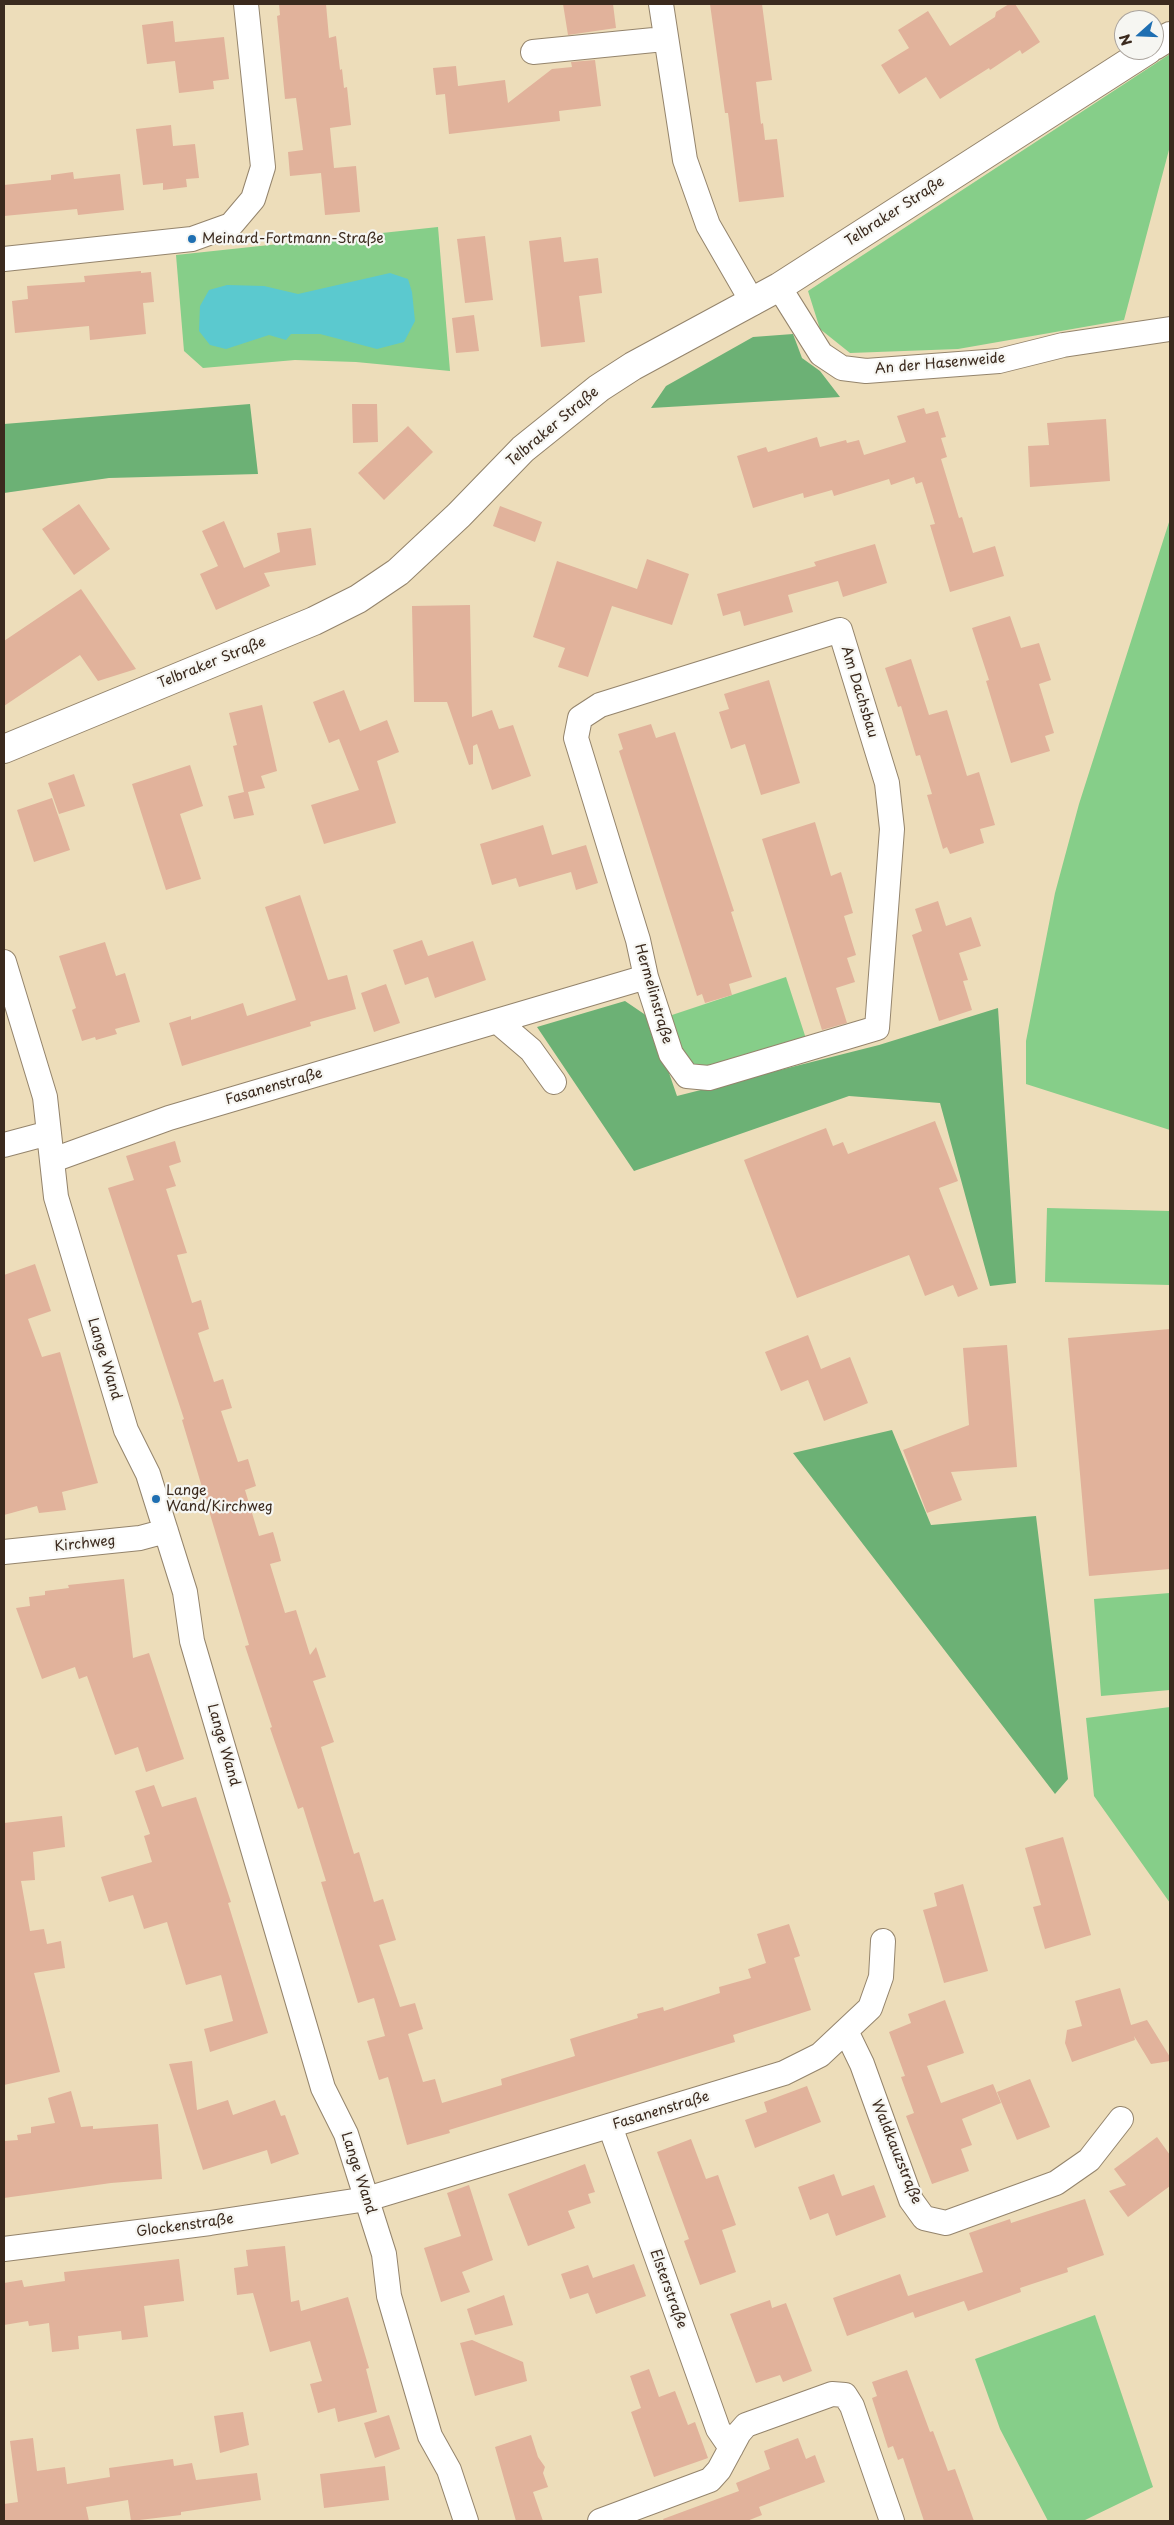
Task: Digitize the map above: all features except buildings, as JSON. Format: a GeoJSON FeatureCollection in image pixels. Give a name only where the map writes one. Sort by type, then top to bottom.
{"type":"FeatureCollection","features":[{"type":"Feature","properties":{"kind":"street"},"geometry":{"type":"LineString","coordinates":[[4,259],[192,239],[231,225],[253,199],[263,167],[246,4]]}},
{"type":"Feature","properties":{"kind":"street"},"geometry":{"type":"LineString","coordinates":[[661,4],[664,40],[685,160],[708,225],[753,303]]}},
{"type":"Feature","properties":{"kind":"street"},"geometry":{"type":"LineString","coordinates":[[533,52],[664,40]]}},
{"type":"Feature","properties":{"kind":"street","name":"Telbraker Straße"},"geometry":{"type":"LineString","coordinates":[[4,748],[314,621],[358,599],[398,572],[523,449],[571,409],[633,366],[753,303],[779,287],[1132,60]]}},
{"type":"Feature","properties":{"kind":"street","name":"An der Hasenweide"},"geometry":{"type":"LineString","coordinates":[[779,287],[821,354],[842,368],[866,371],[999,361],[1062,345],[1170,329]]}},
{"type":"Feature","properties":{"kind":"street","name":"Am Dachsbau"},"geometry":{"type":"LineString","coordinates":[[580,718],[600,704],[840,630],[886,784],[892,829],[877,1028]]}},
{"type":"Feature","properties":{"kind":"street","name":"Hermelinstraße"},"geometry":{"type":"LineString","coordinates":[[580,718],[576,738],[638,940],[646,977],[671,1054],[687,1076],[709,1078],[877,1028]]}},
{"type":"Feature","properties":{"kind":"street","name":"Lange Wand"},"geometry":{"type":"LineString","coordinates":[[4,962],[45,1096],[56,1197],[126,1430],[148,1474],[185,1592],[192,1641],[323,2088],[346,2134],[384,2254],[389,2296],[430,2436],[449,2470],[466,2521]]}},
{"type":"Feature","properties":{"kind":"street","name":"Fasanenstraße"},"geometry":{"type":"LineString","coordinates":[[53,1160],[169,1118],[646,977]]}},
{"type":"Feature","properties":{"kind":"street"},"geometry":{"type":"LineString","coordinates":[[497,1021],[531,1050],[554,1082]]}},
{"type":"Feature","properties":{"kind":"street"},"geometry":{"type":"LineString","coordinates":[[4,1145],[50,1133]]}},
{"type":"Feature","properties":{"kind":"street","name":"Kirchweg"},"geometry":{"type":"LineString","coordinates":[[4,1552],[140,1538],[166,1531]]}},
{"type":"Feature","properties":{"kind":"street","name":"Fasanenstraße"},"geometry":{"type":"LineString","coordinates":[[367,2199],[784,2073],[820,2055],[870,2008],[881,1977],[882,1941]]}},
{"type":"Feature","properties":{"kind":"street","name":"Waldkauzstraße"},"geometry":{"type":"LineString","coordinates":[[846,2031],[862,2064],[911,2200],[924,2218],[946,2223],[1056,2183],[1089,2160],[1121,2119]]}},
{"type":"Feature","properties":{"kind":"street","name":"Elsterstraße"},"geometry":{"type":"LineString","coordinates":[[610,2126],[718,2429],[731,2448]]}},
{"type":"Feature","properties":{"kind":"street","name":"Glockenstraße"},"geometry":{"type":"LineString","coordinates":[[4,2249],[210,2223],[367,2199]]}},
{"type":"Feature","properties":{"kind":"street"},"geometry":{"type":"LineString","coordinates":[[600,2521],[710,2480],[719,2470],[739,2432],[746,2425],[832,2394],[845,2395],[852,2406],[892,2521]]}},
{"type":"Feature","properties":{"kind":"green space"},"geometry":{"type":"Polygon","coordinates":[[[1170,54],[1170,146],[1124,320],[958,349],[850,353],[820,329],[808,291],[1161,60],[1164,60],[1170,54]]]}},
{"type":"Feature","properties":{"kind":"green space"},"geometry":{"type":"Polygon","coordinates":[[[438,227],[450,371],[356,362],[295,360],[203,368],[184,351],[176,255],[438,227]]]}},
{"type":"Feature","properties":{"kind":"green space"},"geometry":{"type":"Polygon","coordinates":[[[793,334],[802,358],[820,371],[840,397],[651,408],[666,386],[753,337],[793,334]]]}},
{"type":"Feature","properties":{"kind":"green space"},"geometry":{"type":"Polygon","coordinates":[[[250,404],[258,474],[109,478],[4,493],[4,424],[250,404]]]}},
{"type":"Feature","properties":{"kind":"green space"},"geometry":{"type":"Polygon","coordinates":[[[1170,519],[1170,1130],[1026,1084],[1026,1041],[1055,893],[1079,804],[1170,519]]]}},
{"type":"Feature","properties":{"kind":"green space"},"geometry":{"type":"Polygon","coordinates":[[[786,977],[809,1048],[687,1076],[660,1019],[786,977]]]}},
{"type":"Feature","properties":{"kind":"green space"},"geometry":{"type":"Polygon","coordinates":[[[625,1001],[650,1018],[677,1096],[879,1045],[998,1008],[1016,1283],[990,1286],[940,1103],[849,1096],[634,1171],[537,1027],[625,1001]]]}},
{"type":"Feature","properties":{"kind":"green space"},"geometry":{"type":"Polygon","coordinates":[[[1047,1208],[1170,1211],[1170,1285],[1045,1282],[1047,1208]]]}},
{"type":"Feature","properties":{"kind":"green space"},"geometry":{"type":"Polygon","coordinates":[[[892,1430],[931,1525],[1036,1516],[1068,1779],[1055,1794],[793,1453],[892,1430]]]}},
{"type":"Feature","properties":{"kind":"green space"},"geometry":{"type":"Polygon","coordinates":[[[1170,1593],[1170,1690],[1101,1696],[1094,1599],[1170,1593]]]}},
{"type":"Feature","properties":{"kind":"green space"},"geometry":{"type":"Polygon","coordinates":[[[1170,1707],[1170,1903],[1094,1796],[1086,1718],[1170,1707]]]}},
{"type":"Feature","properties":{"kind":"green space"},"geometry":{"type":"Polygon","coordinates":[[[1095,2315],[1153,2487],[1083,2521],[1048,2521],[1000,2429],[975,2359],[1095,2315]]]}},
{"type":"Feature","properties":{"kind":"water"},"geometry":{"type":"Polygon","coordinates":[[[390,273],[408,279],[412,292],[415,321],[404,342],[377,349],[320,334],[291,334],[286,340],[269,335],[226,349],[210,345],[199,331],[200,306],[209,290],[227,285],[264,286],[298,294],[390,273]]]}},
{"type":"Feature","properties":{"kind":"place","name":"Meinard-Fortmann-Straße"},"geometry":{"type":"Point","coordinates":[192,239]}},
{"type":"Feature","properties":{"kind":"place","name":"Lange Wand/Kirchweg"},"geometry":{"type":"Point","coordinates":[156,1499]}}]}
